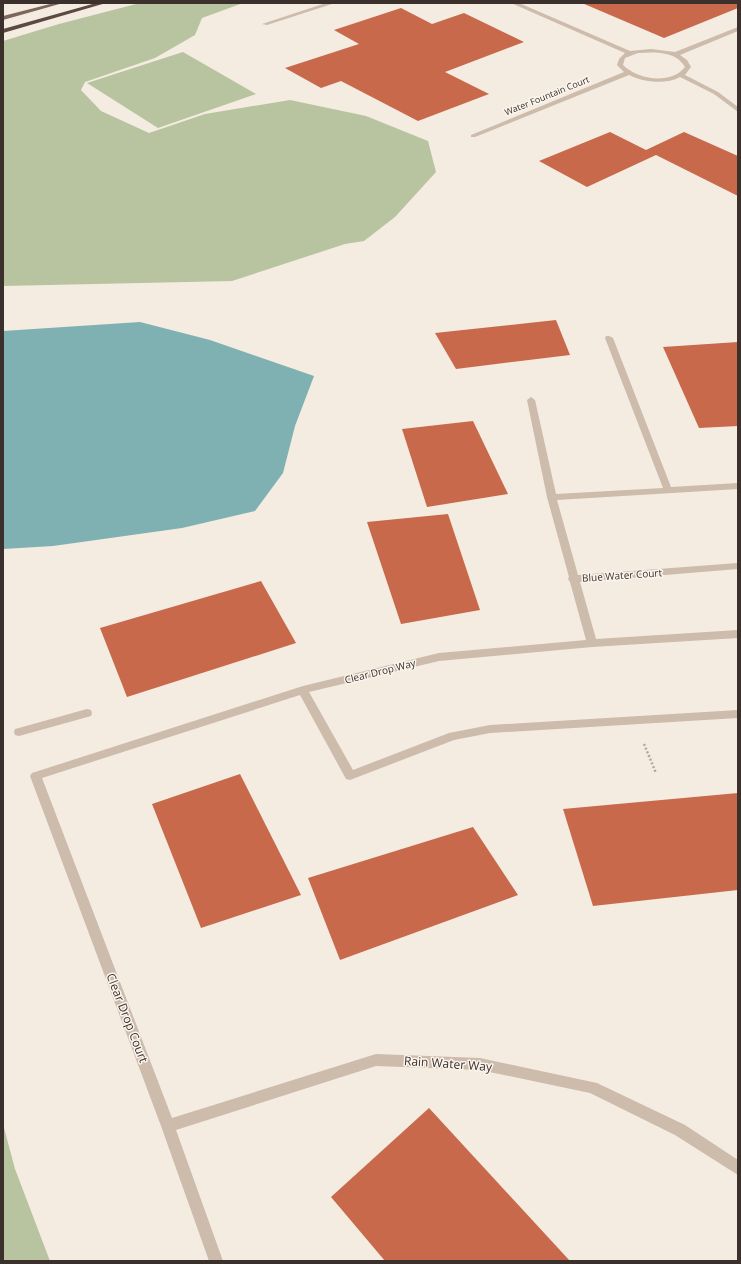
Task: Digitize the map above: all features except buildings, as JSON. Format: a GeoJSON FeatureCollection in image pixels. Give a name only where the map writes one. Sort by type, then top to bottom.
{"type":"FeatureCollection","features":[{"type":"Feature","properties":{"kind":"highway"},"geometry":{"type":"LineString","coordinates":[[3,30],[103,3]]}},
{"type":"Feature","properties":{"kind":"main road"},"geometry":{"type":"LineString","coordinates":[[3,18],[60,3]]}},
{"type":"Feature","properties":{"kind":"street"},"geometry":{"type":"LineString","coordinates":[[265,24],[332,3]]}},
{"type":"Feature","properties":{"kind":"street"},"geometry":{"type":"LineString","coordinates":[[514,3],[630,53],[652,51],[674,55],[686,63],[688,67],[686,72],[680,75],[661,80],[643,78],[628,73],[620,65],[620,60],[630,53]]}},
{"type":"Feature","properties":{"kind":"street"},"geometry":{"type":"LineString","coordinates":[[674,55],[738,29]]}},
{"type":"Feature","properties":{"kind":"street","name":"Water Fountain Court"},"geometry":{"type":"LineString","coordinates":[[473,136],[628,73]]}},
{"type":"Feature","properties":{"kind":"street"},"geometry":{"type":"LineString","coordinates":[[680,75],[716,93],[738,110]]}},
{"type":"Feature","properties":{"kind":"street"},"geometry":{"type":"LineString","coordinates":[[609,338],[668,490]]}},
{"type":"Feature","properties":{"kind":"street"},"geometry":{"type":"LineString","coordinates":[[531,400],[552,497],[573,579]]}},
{"type":"Feature","properties":{"kind":"street"},"geometry":{"type":"LineString","coordinates":[[552,497],[738,486]]}},
{"type":"Feature","properties":{"kind":"street","name":"Blue Water Court"},"geometry":{"type":"LineString","coordinates":[[592,643],[573,579],[738,566]]}},
{"type":"Feature","properties":{"kind":"street","name":"Clear Drop Way"},"geometry":{"type":"LineString","coordinates":[[36,776],[303,690],[439,657],[592,643],[738,634]]}},
{"type":"Feature","properties":{"kind":"street"},"geometry":{"type":"LineString","coordinates":[[303,690],[350,776],[453,736],[490,729],[738,714]]}},
{"type":"Feature","properties":{"kind":"street"},"geometry":{"type":"LineString","coordinates":[[19,732],[87,713]]}},
{"type":"Feature","properties":{"kind":"street","name":"Clear Drop Court"},"geometry":{"type":"LineString","coordinates":[[36,776],[168,1126],[216,1261]]}},
{"type":"Feature","properties":{"kind":"street","name":"Rain Water Way"},"geometry":{"type":"LineString","coordinates":[[168,1126],[376,1060],[480,1064],[592,1087],[680,1130],[738,1168]]}},
{"type":"Feature","properties":{"kind":"path"},"geometry":{"type":"LineString","coordinates":[[635,720],[656,773]]}},
{"type":"Feature","properties":{"kind":"green space"},"geometry":{"type":"Polygon","coordinates":[[[140,3],[243,3],[202,18],[195,35],[155,58],[85,82],[81,90],[101,111],[149,133],[205,114],[290,100],[366,116],[428,141],[436,172],[395,217],[364,241],[345,244],[232,281],[3,286],[3,41],[59,24],[140,3]]]}},
{"type":"Feature","properties":{"kind":"green space"},"geometry":{"type":"Polygon","coordinates":[[[183,52],[256,94],[158,128],[87,83],[183,52]]]}},
{"type":"Feature","properties":{"kind":"green space"},"geometry":{"type":"Polygon","coordinates":[[[3,1124],[15,1169],[50,1261],[3,1261],[3,1124]]]}},
{"type":"Feature","properties":{"kind":"water"},"geometry":{"type":"Polygon","coordinates":[[[140,322],[210,340],[314,376],[295,426],[283,473],[255,511],[182,528],[53,546],[3,549],[3,331],[140,322]]]}}]}
